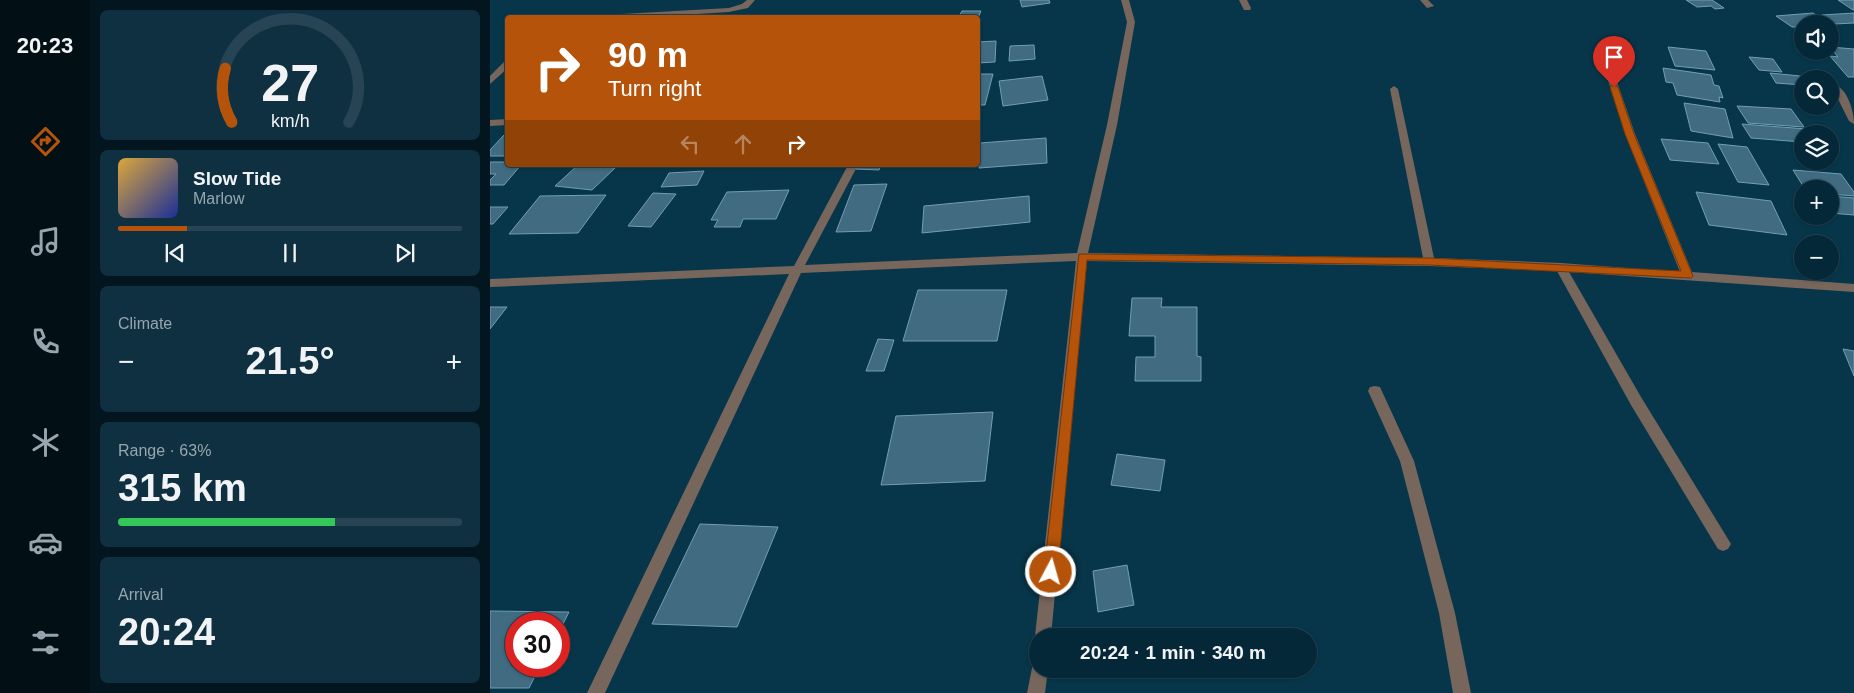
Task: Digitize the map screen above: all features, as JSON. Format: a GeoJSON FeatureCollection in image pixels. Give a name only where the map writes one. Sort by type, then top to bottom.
{"type":"FeatureCollection","features":[{"type":"Feature","properties":{"kind":"street"},"geometry":{"type":"LineString","coordinates":[[638,15],[729,10],[745,6],[751,0]]}},
{"type":"Feature","properties":{"kind":"street"},"geometry":{"type":"LineString","coordinates":[[1044,628],[1082,257],[1112,125],[1131,22],[1125,0]]}},
{"type":"Feature","properties":{"kind":"street"},"geometry":{"type":"LineString","coordinates":[[1243,0],[1247,8]]}},
{"type":"Feature","properties":{"kind":"street"},"geometry":{"type":"LineString","coordinates":[[1604,55],[1630,134],[1688,276]]}},
{"type":"Feature","properties":{"kind":"street"},"geometry":{"type":"LineString","coordinates":[[490,81],[505,66]]}},
{"type":"Feature","properties":{"kind":"street"},"geometry":{"type":"LineString","coordinates":[[1394,89],[1429,262]]}},
{"type":"Feature","properties":{"kind":"street"},"geometry":{"type":"LineString","coordinates":[[1839,93],[1854,121]]}},
{"type":"Feature","properties":{"kind":"street"},"geometry":{"type":"LineString","coordinates":[[490,123],[505,122]]}},
{"type":"Feature","properties":{"kind":"street"},"geometry":{"type":"LineString","coordinates":[[596,693],[797,270],[852,167]]}},
{"type":"Feature","properties":{"kind":"street"},"geometry":{"type":"LineString","coordinates":[[490,283],[1082,257],[1429,262],[1561,267],[1854,288]]}},
{"type":"Feature","properties":{"kind":"street"},"geometry":{"type":"LineString","coordinates":[[1561,267],[1636,401],[1722,544]]}},
{"type":"Feature","properties":{"kind":"street"},"geometry":{"type":"LineString","coordinates":[[1375,391],[1407,461],[1418,498],[1447,612],[1462,693]]}},
{"type":"Feature","properties":{"kind":"street"},"geometry":{"type":"LineString","coordinates":[[1036,693],[1038,678]]}},
{"type":"Feature","properties":{"kind":"building"},"geometry":{"type":"Polygon","coordinates":[[[1020,0],[1049,0],[1050,3],[1022,7],[1020,0]]]}},
{"type":"Feature","properties":{"kind":"building"},"geometry":{"type":"Polygon","coordinates":[[[1686,0],[1712,0],[1724,8],[1715,9],[1711,6],[1697,7],[1686,0]]]}},
{"type":"Feature","properties":{"kind":"building"},"geometry":{"type":"Polygon","coordinates":[[[1838,0],[1854,0],[1854,10],[1853,10],[1838,0]]]}},
{"type":"Feature","properties":{"kind":"building"},"geometry":{"type":"Polygon","coordinates":[[[962,11],[981,11],[979,15],[960,15],[962,11]]]}},
{"type":"Feature","properties":{"kind":"building"},"geometry":{"type":"Polygon","coordinates":[[[1813,13],[1816,15],[1794,15],[1794,27],[1776,16],[1813,13]]]}},
{"type":"Feature","properties":{"kind":"building"},"geometry":{"type":"Polygon","coordinates":[[[1854,13],[1854,23],[1839,24],[1839,15],[1822,15],[1854,13]]]}},
{"type":"Feature","properties":{"kind":"building"},"geometry":{"type":"Polygon","coordinates":[[[996,41],[995,62],[980,63],[980,42],[996,41]]]}},
{"type":"Feature","properties":{"kind":"building"},"geometry":{"type":"Polygon","coordinates":[[[1034,45],[1035,59],[1009,61],[1010,46],[1034,45]]]}},
{"type":"Feature","properties":{"kind":"building"},"geometry":{"type":"Polygon","coordinates":[[[1668,47],[1706,51],[1715,70],[1675,66],[1668,47]]]}},
{"type":"Feature","properties":{"kind":"building"},"geometry":{"type":"Polygon","coordinates":[[[1839,48],[1854,49],[1854,77],[1848,77],[1833,60],[1839,60],[1839,48]]]}},
{"type":"Feature","properties":{"kind":"building"},"geometry":{"type":"Polygon","coordinates":[[[1749,57],[1773,59],[1782,72],[1759,70],[1749,57]]]}},
{"type":"Feature","properties":{"kind":"building"},"geometry":{"type":"Polygon","coordinates":[[[1663,68],[1711,75],[1714,85],[1719,86],[1723,98],[1719,97],[1720,102],[1677,95],[1673,83],[1666,82],[1663,68]]]}},
{"type":"Feature","properties":{"kind":"building"},"geometry":{"type":"Polygon","coordinates":[[[1770,73],[1794,75],[1794,84],[1776,83],[1770,73]]]}},
{"type":"Feature","properties":{"kind":"building"},"geometry":{"type":"Polygon","coordinates":[[[980,74],[993,74],[985,105],[980,105],[980,74]]]}},
{"type":"Feature","properties":{"kind":"building"},"geometry":{"type":"Polygon","coordinates":[[[1042,76],[1048,100],[1003,106],[999,81],[1042,76]]]}},
{"type":"Feature","properties":{"kind":"building"},"geometry":{"type":"Polygon","coordinates":[[[1684,103],[1725,109],[1733,138],[1691,131],[1684,103]]]}},
{"type":"Feature","properties":{"kind":"building"},"geometry":{"type":"Polygon","coordinates":[[[1737,106],[1791,109],[1803,125],[1794,126],[1748,123],[1737,106]]]}},
{"type":"Feature","properties":{"kind":"building"},"geometry":{"type":"Polygon","coordinates":[[[1742,124],[1794,128],[1794,141],[1751,138],[1742,124]]]}},
{"type":"Feature","properties":{"kind":"building"},"geometry":{"type":"Polygon","coordinates":[[[505,135],[505,156],[490,156],[490,150],[505,135]]]}},
{"type":"Feature","properties":{"kind":"building"},"geometry":{"type":"Polygon","coordinates":[[[1046,138],[1047,163],[979,168],[980,143],[1046,138]]]}},
{"type":"Feature","properties":{"kind":"building"},"geometry":{"type":"Polygon","coordinates":[[[1661,139],[1708,143],[1719,164],[1670,160],[1661,139]]]}},
{"type":"Feature","properties":{"kind":"building"},"geometry":{"type":"Polygon","coordinates":[[[1718,144],[1747,147],[1769,185],[1738,182],[1718,144]]]}},
{"type":"Feature","properties":{"kind":"building"},"geometry":{"type":"Polygon","coordinates":[[[490,162],[505,162],[505,167],[519,167],[504,185],[490,185],[490,180],[496,174],[490,174],[490,162]]]}},
{"type":"Feature","properties":{"kind":"building"},"geometry":{"type":"Polygon","coordinates":[[[576,167],[615,168],[592,190],[555,186],[576,167]]]}},
{"type":"Feature","properties":{"kind":"building"},"geometry":{"type":"Polygon","coordinates":[[[855,167],[880,167],[879,170],[854,169],[855,167]]]}},
{"type":"Feature","properties":{"kind":"building"},"geometry":{"type":"Polygon","coordinates":[[[1793,170],[1841,174],[1854,192],[1854,196],[1839,195],[1839,180],[1799,180],[1793,170]]]}},
{"type":"Feature","properties":{"kind":"building"},"geometry":{"type":"Polygon","coordinates":[[[704,171],[697,185],[661,187],[669,173],[704,171]]]}},
{"type":"Feature","properties":{"kind":"building"},"geometry":{"type":"Polygon","coordinates":[[[887,184],[871,231],[836,232],[854,185],[887,184]]]}},
{"type":"Feature","properties":{"kind":"building"},"geometry":{"type":"Polygon","coordinates":[[[789,190],[776,219],[743,219],[740,227],[714,227],[718,220],[711,220],[727,192],[789,190]]]}},
{"type":"Feature","properties":{"kind":"building"},"geometry":{"type":"Polygon","coordinates":[[[1696,192],[1771,201],[1787,235],[1709,225],[1696,192]]]}},
{"type":"Feature","properties":{"kind":"building"},"geometry":{"type":"Polygon","coordinates":[[[653,193],[676,194],[651,227],[628,226],[653,193]]]}},
{"type":"Feature","properties":{"kind":"building"},"geometry":{"type":"Polygon","coordinates":[[[606,195],[578,233],[509,234],[540,196],[606,195]]]}},
{"type":"Feature","properties":{"kind":"building"},"geometry":{"type":"Polygon","coordinates":[[[1029,196],[1030,222],[922,233],[924,206],[1029,196]]]}},
{"type":"Feature","properties":{"kind":"building"},"geometry":{"type":"Polygon","coordinates":[[[1839,197],[1854,198],[1854,215],[1839,214],[1839,197]]]}},
{"type":"Feature","properties":{"kind":"building"},"geometry":{"type":"Polygon","coordinates":[[[490,207],[508,207],[493,224],[490,224],[490,207]]]}},
{"type":"Feature","properties":{"kind":"building"},"geometry":{"type":"Polygon","coordinates":[[[918,290],[1007,290],[997,341],[903,341],[918,290]]]}},
{"type":"Feature","properties":{"kind":"building"},"geometry":{"type":"Polygon","coordinates":[[[1132,298],[1162,298],[1161,307],[1197,307],[1197,356],[1201,357],[1201,381],[1135,381],[1136,357],[1155,357],[1155,336],[1129,336],[1132,298]]]}},
{"type":"Feature","properties":{"kind":"building"},"geometry":{"type":"Polygon","coordinates":[[[490,307],[507,307],[490,329],[490,307]]]}},
{"type":"Feature","properties":{"kind":"building"},"geometry":{"type":"Polygon","coordinates":[[[878,339],[894,340],[884,371],[866,371],[878,339]]]}},
{"type":"Feature","properties":{"kind":"building"},"geometry":{"type":"Polygon","coordinates":[[[1843,349],[1854,351],[1854,376],[1843,349]]]}},
{"type":"Feature","properties":{"kind":"building"},"geometry":{"type":"Polygon","coordinates":[[[993,412],[985,481],[881,485],[896,416],[993,412]]]}},
{"type":"Feature","properties":{"kind":"building"},"geometry":{"type":"Polygon","coordinates":[[[1117,454],[1165,460],[1160,491],[1111,485],[1117,454]]]}},
{"type":"Feature","properties":{"kind":"building"},"geometry":{"type":"Polygon","coordinates":[[[700,524],[778,527],[737,627],[652,624],[700,524]]]}},
{"type":"Feature","properties":{"kind":"building"},"geometry":{"type":"Polygon","coordinates":[[[1127,565],[1134,605],[1098,612],[1093,571],[1127,565]]]}},
{"type":"Feature","properties":{"kind":"building"},"geometry":{"type":"Polygon","coordinates":[[[490,611],[569,612],[505,612],[505,677],[534,677],[529,688],[490,688],[490,611]]]}},
{"type":"Feature","properties":{"kind":"route"},"geometry":{"type":"LineString","coordinates":[[1051,572],[1082,257],[1429,262],[1561,267],[1688,276],[1630,134],[1614,87]]}}]}
